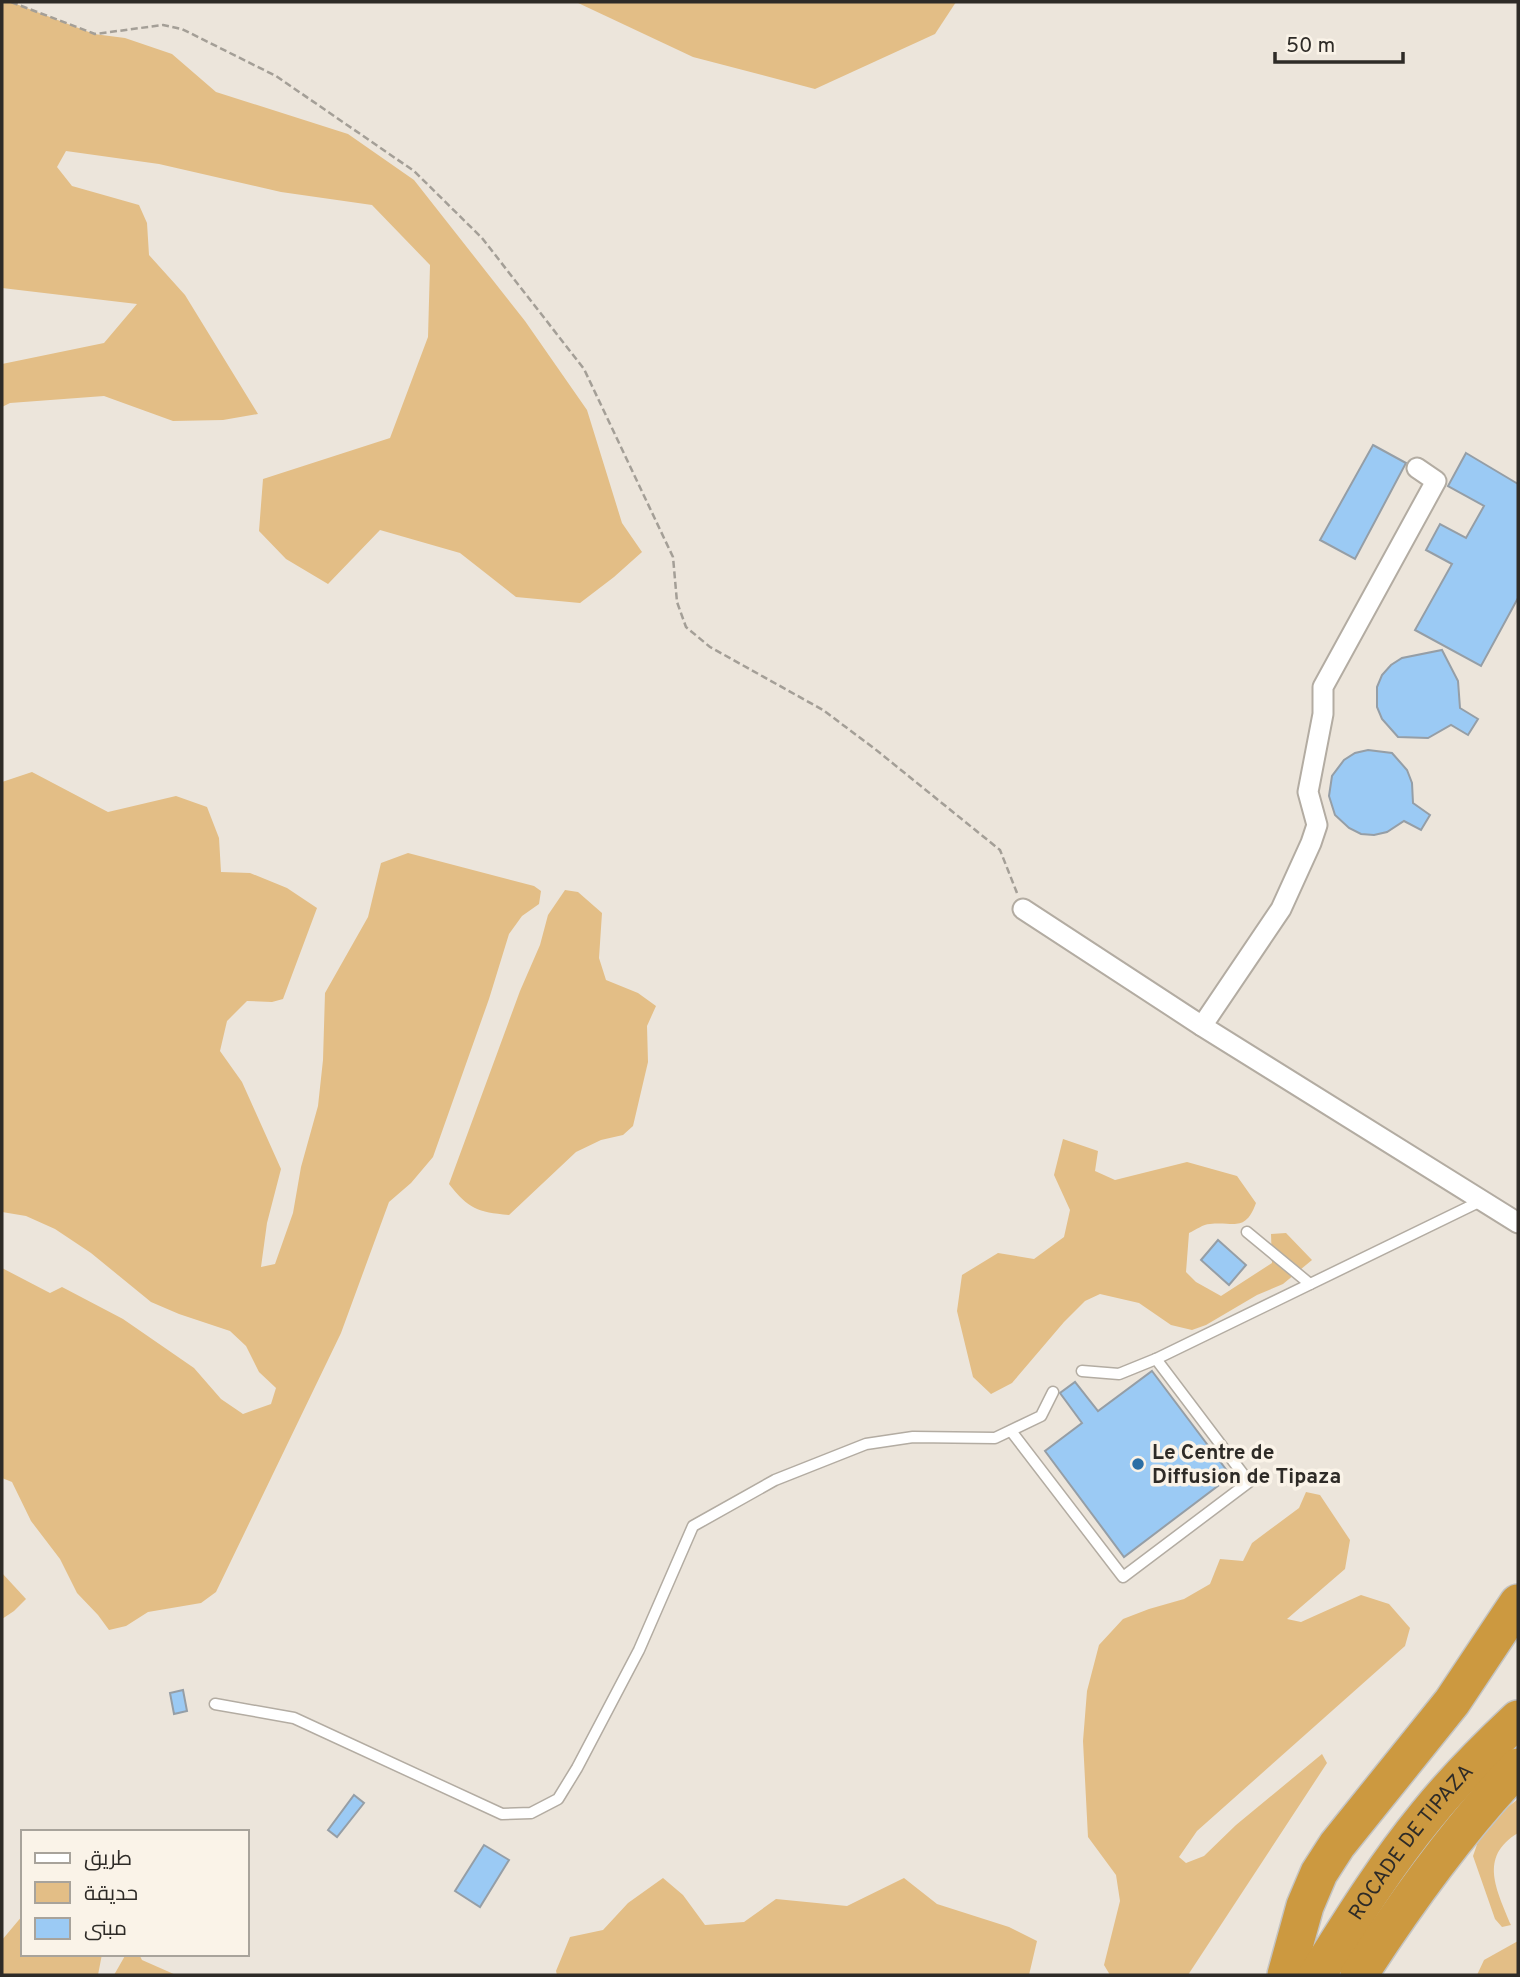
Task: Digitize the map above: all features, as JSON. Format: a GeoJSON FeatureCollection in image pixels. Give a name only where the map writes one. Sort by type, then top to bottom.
{"type":"FeatureCollection","features":[{"type":"Feature","properties":{"kind":"highway"},"geometry":{"type":"LineString","coordinates":[[1286,1975],[1305,1906],[1319,1874],[1337,1845],[1452,1702],[1518,1603]]}},
{"type":"Feature","properties":{"kind":"highway","name":"ROCADE DE TIPAZA"},"geometry":{"type":"LineString","coordinates":[[1317,1975],[1369,1894],[1426,1816],[1485,1750],[1518,1719]]}},
{"type":"Feature","properties":{"kind":"highway","name":"ROCADE DE TIPAZA"},"geometry":{"type":"LineString","coordinates":[[1359,1975],[1397,1915],[1516,1770]]}},
{"type":"Feature","properties":{"kind":"street"},"geometry":{"type":"LineString","coordinates":[[1202,1026],[1281,909],[1311,843],[1317,825],[1308,792],[1323,714],[1323,687],[1436,481],[1417,468]]}},
{"type":"Feature","properties":{"kind":"street"},"geometry":{"type":"LineString","coordinates":[[1023,909],[1202,1026],[1518,1223]]}},
{"type":"Feature","properties":{"kind":"lane"},"geometry":{"type":"LineString","coordinates":[[1082,1371],[1119,1374],[1156,1359],[1483,1200]]}},
{"type":"Feature","properties":{"kind":"lane"},"geometry":{"type":"LineString","coordinates":[[1247,1232],[1310,1284]]}},
{"type":"Feature","properties":{"kind":"lane"},"geometry":{"type":"LineString","coordinates":[[1011,1431],[1123,1577],[1249,1482],[1156,1359]]}},
{"type":"Feature","properties":{"kind":"lane"},"geometry":{"type":"LineString","coordinates":[[215,1704],[294,1718],[502,1814],[531,1813],[558,1799],[578,1768],[639,1650],[693,1527],[775,1480],[866,1444],[913,1437],[995,1438],[1041,1416],[1053,1392]]}},
{"type":"Feature","properties":{"kind":"path"},"geometry":{"type":"LineString","coordinates":[[11,2],[94,34],[163,25],[181,29],[276,76],[414,171],[482,238],[584,369],[673,557],[677,602],[686,627],[710,647],[823,710],[876,749],[1000,850],[1023,909]]}},
{"type":"Feature","properties":{"kind":"green space"},"geometry":{"type":"Polygon","coordinates":[[[2,2],[11,2],[94,34],[125,38],[172,54],[216,92],[348,134],[414,180],[525,321],[587,410],[622,523],[642,552],[580,603],[516,597],[460,553],[380,530],[328,584],[286,559],[259,531],[263,479],[390,438],[428,337],[430,265],[372,205],[281,192],[159,164],[66,151],[57,167],[72,186],[139,205],[147,223],[149,255],[185,295],[258,414],[223,420],[173,421],[104,396],[10,403],[2,407],[2,364],[104,343],[137,304],[2,288],[2,2]]]}},
{"type":"Feature","properties":{"kind":"green space"},"geometry":{"type":"Polygon","coordinates":[[[576,2],[956,2],[935,34],[815,89],[693,57],[576,2]]]}},
{"type":"Feature","properties":{"kind":"green space"},"geometry":{"type":"Polygon","coordinates":[[[32,772],[108,812],[176,796],[207,807],[219,838],[221,872],[250,873],[287,888],[317,908],[283,999],[272,1002],[247,1001],[227,1021],[220,1051],[242,1082],[281,1169],[267,1223],[261,1267],[275,1264],[293,1213],[301,1167],[318,1106],[323,1060],[325,993],[368,917],[381,863],[408,853],[534,886],[541,891],[539,904],[522,916],[509,934],[433,1157],[411,1183],[389,1202],[341,1333],[216,1592],[201,1603],[148,1612],[126,1626],[109,1630],[77,1593],[60,1559],[31,1521],[12,1482],[2,1478],[2,1268],[50,1293],[62,1287],[123,1319],[194,1368],[221,1399],[243,1414],[271,1404],[276,1388],[259,1372],[246,1346],[230,1331],[151,1302],[91,1253],[55,1229],[26,1216],[2,1212],[2,782],[32,772]]]}},
{"type":"Feature","properties":{"kind":"green space"},"geometry":{"type":"Polygon","coordinates":[[[565,890],[578,892],[602,913],[599,958],[606,980],[638,993],[656,1006],[647,1026],[648,1062],[633,1126],[623,1135],[601,1140],[576,1152],[509,1215],[489,1212],[468,1204],[449,1184],[520,991],[540,945],[548,915],[565,890]]]}},
{"type":"Feature","properties":{"kind":"green space"},"geometry":{"type":"Polygon","coordinates":[[[1063,1139],[1098,1151],[1095,1171],[1115,1180],[1187,1162],[1237,1176],[1256,1203],[1248,1219],[1238,1224],[1207,1224],[1189,1233],[1186,1272],[1196,1282],[1221,1296],[1272,1263],[1271,1234],[1286,1233],[1312,1260],[1283,1284],[1192,1330],[1171,1325],[1139,1303],[1100,1294],[1085,1301],[1064,1322],[1012,1383],[991,1394],[973,1377],[957,1311],[962,1275],[998,1253],[1034,1259],[1064,1237],[1070,1210],[1054,1175],[1063,1139]]]}},
{"type":"Feature","properties":{"kind":"green space"},"geometry":{"type":"Polygon","coordinates":[[[1306,1492],[1320,1495],[1350,1540],[1345,1569],[1287,1619],[1301,1622],[1361,1595],[1389,1604],[1410,1628],[1405,1646],[1197,1831],[1179,1857],[1186,1863],[1204,1856],[1236,1825],[1322,1754],[1327,1763],[1188,1975],[1110,1975],[1104,1965],[1120,1901],[1116,1875],[1088,1837],[1083,1741],[1087,1691],[1099,1645],[1123,1619],[1184,1599],[1210,1584],[1220,1559],[1243,1561],[1252,1543],[1299,1508],[1306,1492]]]}},
{"type":"Feature","properties":{"kind":"green space"},"geometry":{"type":"Polygon","coordinates":[[[2,1573],[26,1599],[2,1619],[2,1573]]]}},
{"type":"Feature","properties":{"kind":"green space"},"geometry":{"type":"Polygon","coordinates":[[[1518,1799],[1518,1833],[1506,1842],[1495,1863],[1497,1887],[1511,1925],[1502,1927],[1495,1919],[1473,1856],[1483,1827],[1518,1799]]]}},
{"type":"Feature","properties":{"kind":"green space"},"geometry":{"type":"Polygon","coordinates":[[[663,1878],[683,1895],[705,1925],[744,1922],[776,1899],[847,1906],[904,1878],[937,1904],[1009,1927],[1037,1941],[1029,1975],[557,1975],[556,1971],[570,1937],[603,1930],[628,1903],[663,1878]]]}},
{"type":"Feature","properties":{"kind":"green space"},"geometry":{"type":"Polygon","coordinates":[[[21,1917],[21,1956],[102,1956],[98,1975],[2,1975],[2,1940],[21,1917]]]}},
{"type":"Feature","properties":{"kind":"green space"},"geometry":{"type":"Polygon","coordinates":[[[1518,1941],[1518,1975],[1477,1975],[1484,1960],[1518,1941]]]}},
{"type":"Feature","properties":{"kind":"green space"},"geometry":{"type":"Polygon","coordinates":[[[125,1956],[140,1956],[142,1960],[176,1975],[114,1975],[125,1956]]]}},
{"type":"Feature","properties":{"kind":"building"},"geometry":{"type":"Polygon","coordinates":[[[1373,445],[1406,463],[1355,559],[1320,540],[1373,445]]]}},
{"type":"Feature","properties":{"kind":"building"},"geometry":{"type":"Polygon","coordinates":[[[1466,453],[1518,484],[1518,598],[1481,666],[1415,630],[1452,564],[1426,550],[1440,524],[1466,538],[1484,506],[1448,486],[1466,453]]]}},
{"type":"Feature","properties":{"kind":"building"},"geometry":{"type":"Polygon","coordinates":[[[1442,650],[1458,681],[1460,708],[1478,719],[1468,735],[1451,725],[1428,738],[1398,737],[1382,719],[1377,707],[1377,687],[1382,675],[1402,658],[1442,650]]]}},
{"type":"Feature","properties":{"kind":"building"},"geometry":{"type":"Polygon","coordinates":[[[1368,750],[1392,753],[1407,770],[1412,783],[1413,803],[1430,815],[1421,830],[1404,821],[1387,832],[1361,834],[1349,828],[1335,815],[1329,796],[1332,776],[1344,760],[1355,753],[1368,750]]]}},
{"type":"Feature","properties":{"kind":"building"},"geometry":{"type":"Polygon","coordinates":[[[1218,1240],[1246,1265],[1229,1285],[1201,1260],[1218,1240]]]}},
{"type":"Feature","properties":{"kind":"building","name":"Le Centre de Diffusion de Tipaza"},"geometry":{"type":"Polygon","coordinates":[[[1152,1371],[1231,1476],[1124,1557],[1045,1451],[1082,1423],[1060,1393],[1075,1382],[1098,1411],[1152,1371]]]}},
{"type":"Feature","properties":{"kind":"building"},"geometry":{"type":"Polygon","coordinates":[[[183,1690],[187,1711],[174,1714],[170,1693],[183,1690]]]}},
{"type":"Feature","properties":{"kind":"building"},"geometry":{"type":"Polygon","coordinates":[[[354,1795],[364,1803],[337,1837],[328,1830],[354,1795]]]}},
{"type":"Feature","properties":{"kind":"building"},"geometry":{"type":"Polygon","coordinates":[[[484,1845],[509,1860],[480,1907],[455,1891],[484,1845]]]}},
{"type":"Feature","properties":{"kind":"place","name":"Le Centre de Diffusion de Tipaza"},"geometry":{"type":"Point","coordinates":[1138,1464]}}]}
